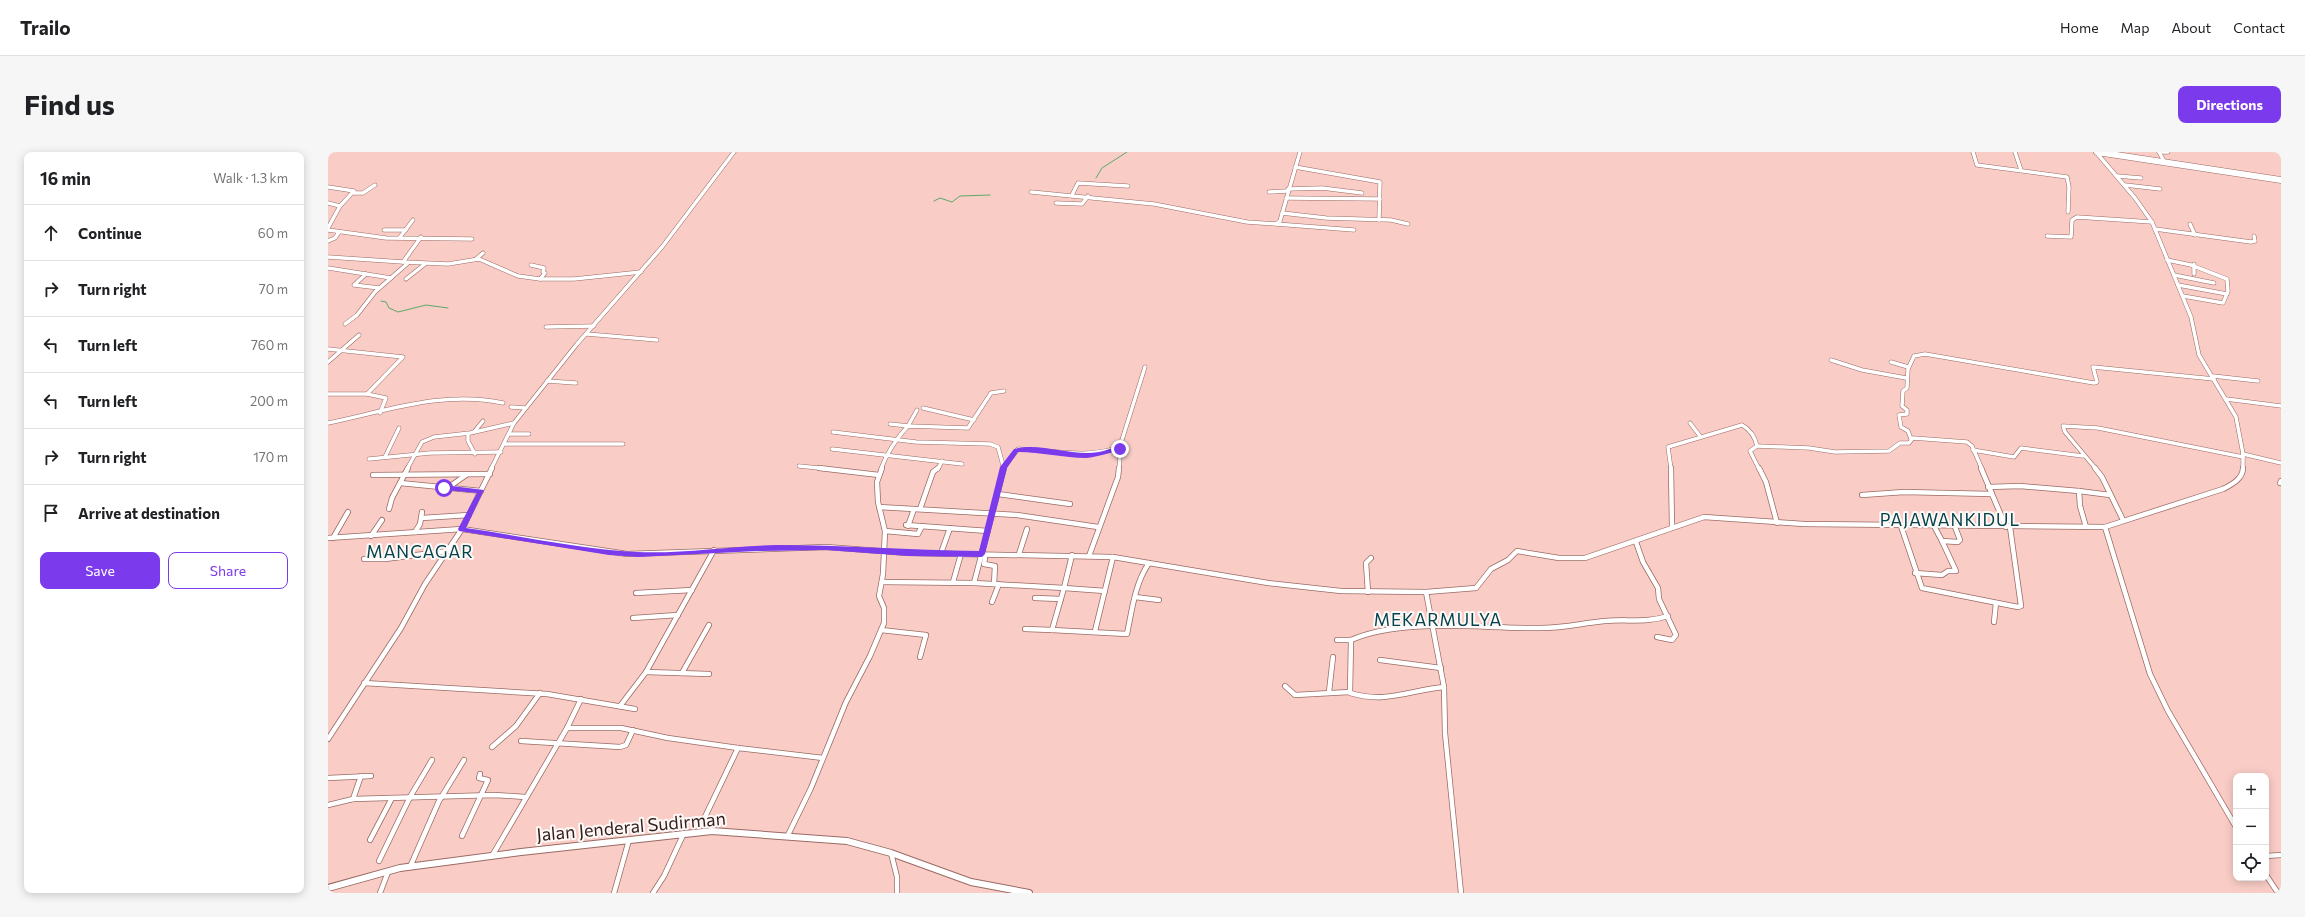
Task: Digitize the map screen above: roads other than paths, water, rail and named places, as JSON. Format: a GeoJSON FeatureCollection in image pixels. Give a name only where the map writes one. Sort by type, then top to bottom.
{"type":"FeatureCollection","features":[{"type":"Feature","properties":{"kind":"main road"},"geometry":{"type":"LineString","coordinates":[[2097,152],[2281,180]]}},
{"type":"Feature","properties":{"kind":"main road","name":"Jalan Jenderal Sudirman"},"geometry":{"type":"LineString","coordinates":[[328,888],[388,871],[410,867],[684,833],[735,831],[847,842],[891,853],[971,882],[1029,893]]}},
{"type":"Feature","properties":{"kind":"street"},"geometry":{"type":"LineString","coordinates":[[328,739],[364,682],[401,628],[425,584],[462,529],[514,423],[547,381],[641,272],[734,152]]}},
{"type":"Feature","properties":{"kind":"street"},"geometry":{"type":"LineString","coordinates":[[1276,224],[1280,221],[1300,152]]}},
{"type":"Feature","properties":{"kind":"street"},"geometry":{"type":"LineString","coordinates":[[1972,152],[1976,164],[2067,177],[2069,186],[2068,212]]}},
{"type":"Feature","properties":{"kind":"street"},"geometry":{"type":"LineString","coordinates":[[2015,152],[2021,170]]}},
{"type":"Feature","properties":{"kind":"street"},"geometry":{"type":"LineString","coordinates":[[331,538],[462,529],[627,554],[714,550],[826,548],[884,552],[1113,557],[1268,582],[1341,591],[1426,592],[1474,589],[1491,569],[1508,560],[1517,551],[1551,557],[1581,558],[1636,542],[1672,527],[1704,517],[1777,523],[1955,527],[2105,527],[2123,520],[2212,493],[2235,483],[2243,472],[2243,455],[2239,427],[2226,399],[2200,355],[2193,324],[2183,296],[2152,222],[2097,152]]}},
{"type":"Feature","properties":{"kind":"street"},"geometry":{"type":"LineString","coordinates":[[2164,161],[2159,152],[2168,152]]}},
{"type":"Feature","properties":{"kind":"street"},"geometry":{"type":"LineString","coordinates":[[1295,167],[1379,182],[1381,184],[1379,220]]}},
{"type":"Feature","properties":{"kind":"street"},"geometry":{"type":"LineString","coordinates":[[2116,176],[2141,178]]}},
{"type":"Feature","properties":{"kind":"street"},"geometry":{"type":"LineString","coordinates":[[1072,195],[1078,183],[1128,186]]}},
{"type":"Feature","properties":{"kind":"street"},"geometry":{"type":"LineString","coordinates":[[328,187],[352,190],[354,193],[363,193],[375,185]]}},
{"type":"Feature","properties":{"kind":"street"},"geometry":{"type":"LineString","coordinates":[[2124,185],[2160,189]]}},
{"type":"Feature","properties":{"kind":"street"},"geometry":{"type":"LineString","coordinates":[[1269,192],[1322,188],[1362,193]]}},
{"type":"Feature","properties":{"kind":"street"},"geometry":{"type":"LineString","coordinates":[[1031,192],[1088,196],[1154,204],[1247,222],[1284,226],[1354,230]]}},
{"type":"Feature","properties":{"kind":"street"},"geometry":{"type":"LineString","coordinates":[[354,193],[340,206],[328,229],[339,232],[400,238],[422,236],[472,239]]}},
{"type":"Feature","properties":{"kind":"street"},"geometry":{"type":"LineString","coordinates":[[1056,203],[1082,204],[1088,196]]}},
{"type":"Feature","properties":{"kind":"street"},"geometry":{"type":"LineString","coordinates":[[1286,198],[1380,199]]}},
{"type":"Feature","properties":{"kind":"street"},"geometry":{"type":"LineString","coordinates":[[328,203],[340,206]]}},
{"type":"Feature","properties":{"kind":"street"},"geometry":{"type":"LineString","coordinates":[[1282,213],[1326,218],[1379,220],[1408,224]]}},
{"type":"Feature","properties":{"kind":"street"},"geometry":{"type":"LineString","coordinates":[[2047,236],[2071,237],[2072,220],[2077,217],[2152,222]]}},
{"type":"Feature","properties":{"kind":"street"},"geometry":{"type":"LineString","coordinates":[[400,238],[413,220]]}},
{"type":"Feature","properties":{"kind":"street"},"geometry":{"type":"LineString","coordinates":[[2190,224],[2195,235]]}},
{"type":"Feature","properties":{"kind":"street"},"geometry":{"type":"LineString","coordinates":[[2155,229],[2251,242],[2255,241],[2254,236]]}},
{"type":"Feature","properties":{"kind":"street"},"geometry":{"type":"LineString","coordinates":[[384,230],[406,230]]}},
{"type":"Feature","properties":{"kind":"street"},"geometry":{"type":"LineString","coordinates":[[328,241],[335,238],[339,232]]}},
{"type":"Feature","properties":{"kind":"street"},"geometry":{"type":"LineString","coordinates":[[403,262],[422,236]]}},
{"type":"Feature","properties":{"kind":"street"},"geometry":{"type":"LineString","coordinates":[[476,259],[483,253]]}},
{"type":"Feature","properties":{"kind":"street"},"geometry":{"type":"LineString","coordinates":[[328,257],[425,264],[448,264],[483,259],[503,271],[518,276],[540,279],[574,279],[641,272]]}},
{"type":"Feature","properties":{"kind":"street"},"geometry":{"type":"LineString","coordinates":[[2167,260],[2194,264],[2227,280],[2229,284],[2225,300],[2220,303],[2183,296]]}},
{"type":"Feature","properties":{"kind":"street"},"geometry":{"type":"LineString","coordinates":[[345,324],[357,315],[379,288],[408,263]]}},
{"type":"Feature","properties":{"kind":"street"},"geometry":{"type":"LineString","coordinates":[[406,279],[425,264]]}},
{"type":"Feature","properties":{"kind":"street"},"geometry":{"type":"LineString","coordinates":[[2194,264],[2194,274]]}},
{"type":"Feature","properties":{"kind":"street"},"geometry":{"type":"LineString","coordinates":[[531,265],[544,268],[543,271],[545,273],[540,279]]}},
{"type":"Feature","properties":{"kind":"street"},"geometry":{"type":"LineString","coordinates":[[328,268],[391,278]]}},
{"type":"Feature","properties":{"kind":"street"},"geometry":{"type":"LineString","coordinates":[[366,274],[354,285],[379,288]]}},
{"type":"Feature","properties":{"kind":"street"},"geometry":{"type":"LineString","coordinates":[[2174,274],[2214,283]]}},
{"type":"Feature","properties":{"kind":"street"},"geometry":{"type":"LineString","coordinates":[[2178,285],[2227,294]]}},
{"type":"Feature","properties":{"kind":"street"},"geometry":{"type":"LineString","coordinates":[[546,327],[594,326]]}},
{"type":"Feature","properties":{"kind":"street"},"geometry":{"type":"LineString","coordinates":[[587,334],[657,340]]}},
{"type":"Feature","properties":{"kind":"street"},"geometry":{"type":"LineString","coordinates":[[328,362],[359,335]]}},
{"type":"Feature","properties":{"kind":"street"},"geometry":{"type":"LineString","coordinates":[[328,349],[403,357],[367,394]]}},
{"type":"Feature","properties":{"kind":"street"},"geometry":{"type":"LineString","coordinates":[[1911,439],[1908,431],[1901,427],[1899,415],[1907,414],[1907,410],[1902,406],[1903,391],[1907,389],[1906,378],[1908,367],[1914,356],[1931,354],[1962,362],[2094,383],[2097,382],[2093,367],[2258,381]]}},
{"type":"Feature","properties":{"kind":"street"},"geometry":{"type":"LineString","coordinates":[[1831,360],[1862,370],[1906,378]]}},
{"type":"Feature","properties":{"kind":"street"},"geometry":{"type":"LineString","coordinates":[[1891,362],[1908,367]]}},
{"type":"Feature","properties":{"kind":"street"},"geometry":{"type":"LineString","coordinates":[[1089,556],[1098,527],[1118,477],[1120,447],[1145,367]]}},
{"type":"Feature","properties":{"kind":"street"},"geometry":{"type":"LineString","coordinates":[[547,381],[576,383]]}},
{"type":"Feature","properties":{"kind":"street"},"geometry":{"type":"LineString","coordinates":[[890,424],[966,429],[971,426],[991,393],[1004,391]]}},
{"type":"Feature","properties":{"kind":"street"},"geometry":{"type":"LineString","coordinates":[[328,394],[367,394],[385,397],[380,413]]}},
{"type":"Feature","properties":{"kind":"street"},"geometry":{"type":"LineString","coordinates":[[328,423],[380,413],[418,402],[440,398],[485,399],[503,402]]}},
{"type":"Feature","properties":{"kind":"street"},"geometry":{"type":"LineString","coordinates":[[2226,399],[2281,406]]}},
{"type":"Feature","properties":{"kind":"street"},"geometry":{"type":"LineString","coordinates":[[511,407],[526,408]]}},
{"type":"Feature","properties":{"kind":"street"},"geometry":{"type":"LineString","coordinates":[[923,408],[974,420]]}},
{"type":"Feature","properties":{"kind":"street"},"geometry":{"type":"LineString","coordinates":[[788,835],[823,758],[846,702],[881,630],[886,616],[879,599],[882,582],[885,531],[876,489],[886,456],[896,439],[908,426],[917,410]]}},
{"type":"Feature","properties":{"kind":"street"},"geometry":{"type":"LineString","coordinates":[[477,454],[468,441],[471,433],[483,421]]}},
{"type":"Feature","properties":{"kind":"street"},"geometry":{"type":"LineString","coordinates":[[389,509],[389,504],[422,442],[430,439],[471,433],[514,423]]}},
{"type":"Feature","properties":{"kind":"street"},"geometry":{"type":"LineString","coordinates":[[1690,423],[1700,436]]}},
{"type":"Feature","properties":{"kind":"street"},"geometry":{"type":"LineString","coordinates":[[1672,527],[1671,464],[1668,454],[1668,447],[1675,443],[1742,426],[1749,429],[1757,446]]}},
{"type":"Feature","properties":{"kind":"street"},"geometry":{"type":"LineString","coordinates":[[2123,520],[2102,477],[2065,432],[2063,426],[2105,430],[2281,463]]}},
{"type":"Feature","properties":{"kind":"street"},"geometry":{"type":"LineString","coordinates":[[385,457],[399,428]]}},
{"type":"Feature","properties":{"kind":"street"},"geometry":{"type":"LineString","coordinates":[[833,432],[896,439],[994,444],[998,447],[1004,467]]}},
{"type":"Feature","properties":{"kind":"street"},"geometry":{"type":"LineString","coordinates":[[509,434],[529,434]]}},
{"type":"Feature","properties":{"kind":"street"},"geometry":{"type":"LineString","coordinates":[[1777,523],[1766,482],[1750,451],[1757,446],[1809,448],[1835,452],[1881,452],[1892,450],[1900,443],[1909,443],[1911,439]]}},
{"type":"Feature","properties":{"kind":"street"},"geometry":{"type":"LineString","coordinates":[[1901,526],[1915,573],[1923,589],[2018,607],[2021,606],[2008,527],[1988,487],[1971,444],[1967,442],[1911,439]]}},
{"type":"Feature","properties":{"kind":"street"},"geometry":{"type":"LineString","coordinates":[[504,444],[623,444]]}},
{"type":"Feature","properties":{"kind":"street"},"geometry":{"type":"LineString","coordinates":[[974,583],[1004,467],[1018,449],[1091,455],[1106,453],[1120,447]]}},
{"type":"Feature","properties":{"kind":"street"},"geometry":{"type":"LineString","coordinates":[[1973,450],[2014,457],[2018,449],[2021,448],[2084,456]]}},
{"type":"Feature","properties":{"kind":"street"},"geometry":{"type":"LineString","coordinates":[[832,449],[962,464]]}},
{"type":"Feature","properties":{"kind":"street"},"geometry":{"type":"LineString","coordinates":[[370,459],[416,454],[477,454],[501,452]]}},
{"type":"Feature","properties":{"kind":"street"},"geometry":{"type":"LineString","coordinates":[[920,509],[933,472],[938,469],[942,462]]}},
{"type":"Feature","properties":{"kind":"street"},"geometry":{"type":"LineString","coordinates":[[799,466],[879,475]]}},
{"type":"Feature","properties":{"kind":"street"},"geometry":{"type":"LineString","coordinates":[[373,475],[490,474]]}},
{"type":"Feature","properties":{"kind":"street"},"geometry":{"type":"LineString","coordinates":[[446,487],[465,475]]}},
{"type":"Feature","properties":{"kind":"street"},"geometry":{"type":"LineString","coordinates":[[400,483],[433,484],[481,491]]}},
{"type":"Feature","properties":{"kind":"street"},"geometry":{"type":"LineString","coordinates":[[1988,487],[2020,486],[2110,495]]}},
{"type":"Feature","properties":{"kind":"street"},"geometry":{"type":"LineString","coordinates":[[2079,491],[2080,506],[2086,527]]}},
{"type":"Feature","properties":{"kind":"street"},"geometry":{"type":"LineString","coordinates":[[1862,495],[1904,492],[1992,494]]}},
{"type":"Feature","properties":{"kind":"street"},"geometry":{"type":"LineString","coordinates":[[998,494],[1070,504]]}},
{"type":"Feature","properties":{"kind":"street"},"geometry":{"type":"LineString","coordinates":[[879,507],[993,514],[1098,527]]}},
{"type":"Feature","properties":{"kind":"street"},"geometry":{"type":"LineString","coordinates":[[914,509],[907,526],[988,531]]}},
{"type":"Feature","properties":{"kind":"street"},"geometry":{"type":"LineString","coordinates":[[331,538],[348,512]]}},
{"type":"Feature","properties":{"kind":"street"},"geometry":{"type":"LineString","coordinates":[[422,512],[424,518]]}},
{"type":"Feature","properties":{"kind":"street"},"geometry":{"type":"LineString","coordinates":[[424,518],[469,515]]}},
{"type":"Feature","properties":{"kind":"street"},"geometry":{"type":"LineString","coordinates":[[415,532],[424,518]]}},
{"type":"Feature","properties":{"kind":"street"},"geometry":{"type":"LineString","coordinates":[[371,536],[382,520]]}},
{"type":"Feature","properties":{"kind":"street"},"geometry":{"type":"LineString","coordinates":[[885,531],[918,534],[922,526]]}},
{"type":"Feature","properties":{"kind":"street"},"geometry":{"type":"LineString","coordinates":[[1915,573],[1940,575],[1948,571],[1956,571],[1934,526]]}},
{"type":"Feature","properties":{"kind":"street"},"geometry":{"type":"LineString","coordinates":[[1942,541],[1960,542],[1955,527]]}},
{"type":"Feature","properties":{"kind":"street"},"geometry":{"type":"LineString","coordinates":[[2105,527],[2150,674],[2168,711],[2233,823]]}},
{"type":"Feature","properties":{"kind":"street"},"geometry":{"type":"LineString","coordinates":[[942,553],[950,528]]}},
{"type":"Feature","properties":{"kind":"street"},"geometry":{"type":"LineString","coordinates":[[1019,554],[1027,529]]}},
{"type":"Feature","properties":{"kind":"street"},"geometry":{"type":"LineString","coordinates":[[1636,542],[1643,562],[1658,588],[1656,595],[1658,600],[1664,606],[1673,624],[1674,638],[1670,640],[1657,637]]}},
{"type":"Feature","properties":{"kind":"street"},"geometry":{"type":"LineString","coordinates":[[620,706],[636,688],[646,672],[714,550]]}},
{"type":"Feature","properties":{"kind":"street"},"geometry":{"type":"LineString","coordinates":[[364,559],[395,558],[429,552],[448,551]]}},
{"type":"Feature","properties":{"kind":"street"},"geometry":{"type":"LineString","coordinates":[[953,582],[961,554]]}},
{"type":"Feature","properties":{"kind":"street"},"geometry":{"type":"LineString","coordinates":[[981,555],[985,558],[984,564],[995,566],[994,584]]}},
{"type":"Feature","properties":{"kind":"street"},"geometry":{"type":"LineString","coordinates":[[1052,630],[1072,556]]}},
{"type":"Feature","properties":{"kind":"street"},"geometry":{"type":"LineString","coordinates":[[1094,631],[1113,557]]}},
{"type":"Feature","properties":{"kind":"street"},"geometry":{"type":"LineString","coordinates":[[1368,592],[1366,563],[1371,558]]}},
{"type":"Feature","properties":{"kind":"street"},"geometry":{"type":"LineString","coordinates":[[1026,629],[1094,631],[1127,634],[1135,597],[1144,570],[1149,563]]}},
{"type":"Feature","properties":{"kind":"street"},"geometry":{"type":"LineString","coordinates":[[882,582],[953,582],[1105,590]]}},
{"type":"Feature","properties":{"kind":"street"},"geometry":{"type":"LineString","coordinates":[[992,602],[999,584]]}},
{"type":"Feature","properties":{"kind":"street"},"geometry":{"type":"LineString","coordinates":[[636,593],[692,590]]}},
{"type":"Feature","properties":{"kind":"street"},"geometry":{"type":"LineString","coordinates":[[1426,592],[1444,687],[1445,733],[1461,893]]}},
{"type":"Feature","properties":{"kind":"street"},"geometry":{"type":"LineString","coordinates":[[1135,597],[1159,600]]}},
{"type":"Feature","properties":{"kind":"street"},"geometry":{"type":"LineString","coordinates":[[1035,598],[1061,599]]}},
{"type":"Feature","properties":{"kind":"street"},"geometry":{"type":"LineString","coordinates":[[1994,622],[1996,603]]}},
{"type":"Feature","properties":{"kind":"street"},"geometry":{"type":"LineString","coordinates":[[633,618],[678,615]]}},
{"type":"Feature","properties":{"kind":"street"},"geometry":{"type":"LineString","coordinates":[[1337,640],[1351,640],[1385,630],[1419,627],[1559,628],[1604,621],[1654,619],[1668,616]]}},
{"type":"Feature","properties":{"kind":"street"},"geometry":{"type":"LineString","coordinates":[[682,673],[710,625]]}},
{"type":"Feature","properties":{"kind":"street"},"geometry":{"type":"LineString","coordinates":[[881,630],[926,635],[920,657]]}},
{"type":"Feature","properties":{"kind":"street"},"geometry":{"type":"LineString","coordinates":[[1350,692],[1351,640]]}},
{"type":"Feature","properties":{"kind":"street"},"geometry":{"type":"LineString","coordinates":[[1329,692],[1333,657]]}},
{"type":"Feature","properties":{"kind":"street"},"geometry":{"type":"LineString","coordinates":[[1380,660],[1441,668]]}},
{"type":"Feature","properties":{"kind":"street"},"geometry":{"type":"LineString","coordinates":[[646,672],[709,674]]}},
{"type":"Feature","properties":{"kind":"street"},"geometry":{"type":"LineString","coordinates":[[364,682],[540,693],[635,709]]}},
{"type":"Feature","properties":{"kind":"street"},"geometry":{"type":"LineString","coordinates":[[1285,686],[1295,695],[1350,692],[1366,696],[1400,696],[1426,688],[1444,687]]}},
{"type":"Feature","properties":{"kind":"street"},"geometry":{"type":"LineString","coordinates":[[492,747],[516,726],[540,693]]}},
{"type":"Feature","properties":{"kind":"street"},"geometry":{"type":"LineString","coordinates":[[492,856],[525,797],[567,728],[582,699]]}},
{"type":"Feature","properties":{"kind":"street"},"geometry":{"type":"LineString","coordinates":[[567,728],[621,728],[668,738],[823,758]]}},
{"type":"Feature","properties":{"kind":"street"},"geometry":{"type":"LineString","coordinates":[[521,741],[558,742],[620,747],[626,745],[633,730]]}},
{"type":"Feature","properties":{"kind":"street"},"geometry":{"type":"LineString","coordinates":[[492,856],[558,742]]}},
{"type":"Feature","properties":{"kind":"street"},"geometry":{"type":"LineString","coordinates":[[703,821],[738,748]]}},
{"type":"Feature","properties":{"kind":"street"},"geometry":{"type":"LineString","coordinates":[[379,861],[410,797],[432,760]]}},
{"type":"Feature","properties":{"kind":"street"},"geometry":{"type":"LineString","coordinates":[[410,867],[442,796],[464,760]]}},
{"type":"Feature","properties":{"kind":"street"},"geometry":{"type":"LineString","coordinates":[[462,836],[488,780],[479,778],[480,774]]}},
{"type":"Feature","properties":{"kind":"street"},"geometry":{"type":"LineString","coordinates":[[353,799],[361,776]]}},
{"type":"Feature","properties":{"kind":"street"},"geometry":{"type":"LineString","coordinates":[[328,778],[371,776]]}},
{"type":"Feature","properties":{"kind":"street"},"geometry":{"type":"LineString","coordinates":[[328,805],[353,799],[482,795],[525,797]]}},
{"type":"Feature","properties":{"kind":"street"},"geometry":{"type":"LineString","coordinates":[[370,840],[392,798]]}},
{"type":"Feature","properties":{"kind":"street"},"geometry":{"type":"LineString","coordinates":[[653,893],[667,871],[684,833]]}},
{"type":"Feature","properties":{"kind":"street"},"geometry":{"type":"LineString","coordinates":[[614,893],[629,840]]}},
{"type":"Feature","properties":{"kind":"street"},"geometry":{"type":"LineString","coordinates":[[891,853],[896,877],[897,893]]}},
{"type":"Feature","properties":{"kind":"street"},"geometry":{"type":"LineString","coordinates":[[2269,856],[2281,855]]}},
{"type":"Feature","properties":{"kind":"street"},"geometry":{"type":"LineString","coordinates":[[380,893],[388,871]]}},
{"type":"Feature","properties":{"kind":"street"},"geometry":{"type":"LineString","coordinates":[[2269,880],[2278,893]]}},
{"type":"Feature","properties":{"kind":"waterway"},"geometry":{"type":"LineString","coordinates":[[1096,178],[1102,168],[1127,152]]}},
{"type":"Feature","properties":{"kind":"waterway"},"geometry":{"type":"LineString","coordinates":[[934,201],[940,198],[952,202],[960,196],[990,195]]}},
{"type":"Feature","properties":{"kind":"waterway"},"geometry":{"type":"LineString","coordinates":[[381,301],[386,302],[389,308],[398,312],[426,305],[448,308]]}},
{"type":"Feature","properties":{"kind":"district","name":"PAJAWANKIDUL"},"geometry":{"type":"Point","coordinates":[1950,519]}},
{"type":"Feature","properties":{"kind":"district","name":"MANCAGAR"},"geometry":{"type":"Point","coordinates":[420,551]}},
{"type":"Feature","properties":{"kind":"district","name":"MEKARMULYA"},"geometry":{"type":"Point","coordinates":[1438,619]}}]}
